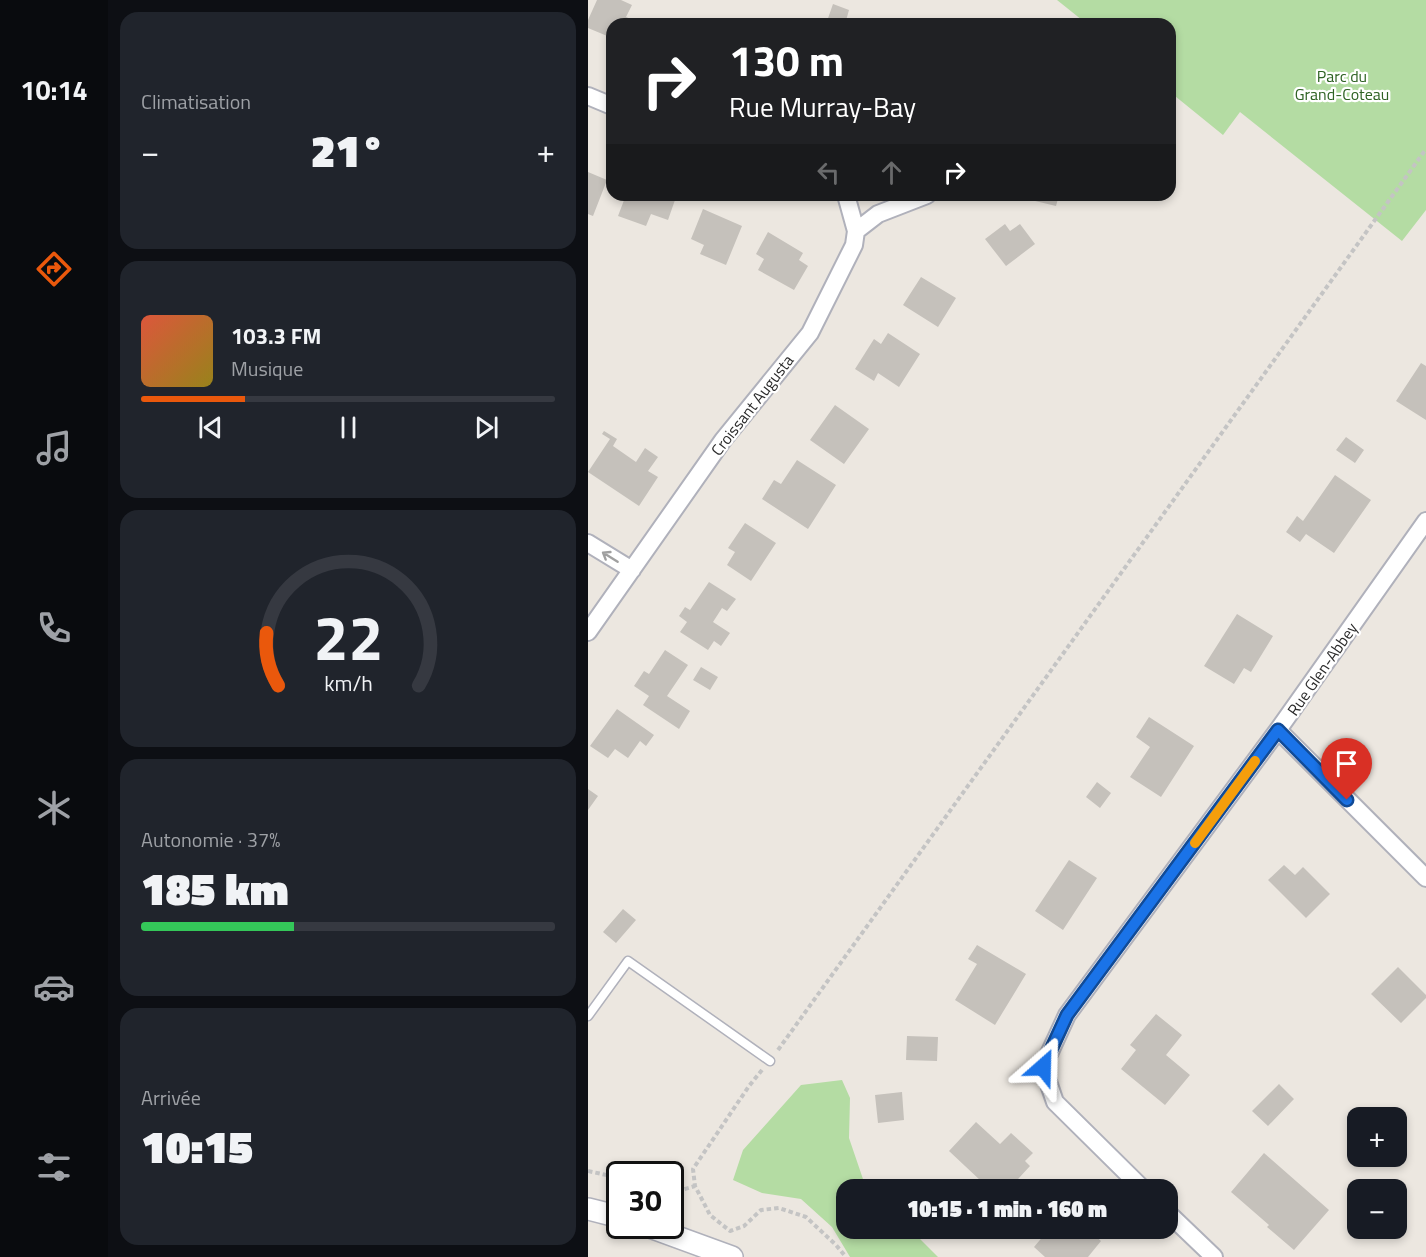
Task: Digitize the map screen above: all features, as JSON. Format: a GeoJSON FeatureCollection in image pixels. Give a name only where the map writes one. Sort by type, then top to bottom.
{"type":"FeatureCollection","features":[{"type":"Feature","properties":{"kind":"street"},"geometry":{"type":"LineString","coordinates":[[588,96],[606,104]]}},
{"type":"Feature","properties":{"kind":"street"},"geometry":{"type":"LineString","coordinates":[[848,201],[856,231],[878,214],[912,201]]}},
{"type":"Feature","properties":{"kind":"street","name":"Croissant Augusta"},"geometry":{"type":"LineString","coordinates":[[588,632],[595,608],[632,570],[723,441],[810,333],[854,245],[856,231]]}},
{"type":"Feature","properties":{"kind":"street","name":"Rue Glen-Abbey"},"geometry":{"type":"LineString","coordinates":[[1133,1179],[1055,1102],[1043,1067],[1067,1015],[1278,730],[1426,521]]}},
{"type":"Feature","properties":{"kind":"street"},"geometry":{"type":"LineString","coordinates":[[588,543],[632,570]]}},
{"type":"Feature","properties":{"kind":"street"},"geometry":{"type":"LineString","coordinates":[[1278,730],[1426,878]]}},
{"type":"Feature","properties":{"kind":"street"},"geometry":{"type":"LineString","coordinates":[[588,1209],[606,1214]]}},
{"type":"Feature","properties":{"kind":"street"},"geometry":{"type":"LineString","coordinates":[[1178,1223],[1214,1257]]}},
{"type":"Feature","properties":{"kind":"street"},"geometry":{"type":"LineString","coordinates":[[683,1239],[732,1257]]}},
{"type":"Feature","properties":{"kind":"lane"},"geometry":{"type":"LineString","coordinates":[[588,1016],[628,961],[770,1061]]}},
{"type":"Feature","properties":{"kind":"path"},"geometry":{"type":"LineString","coordinates":[[846,1257],[806,1217],[779,1208],[760,1210],[744,1226],[730,1231],[710,1215],[695,1185],[693,1168],[749,1086],[770,1061],[1426,149]]}},
{"type":"Feature","properties":{"kind":"path"},"geometry":{"type":"LineString","coordinates":[[588,1171],[606,1175]]}},
{"type":"Feature","properties":{"kind":"path"},"geometry":{"type":"LineString","coordinates":[[684,1188],[695,1185]]}},
{"type":"Feature","properties":{"kind":"green space","name":"Parc du Grand-Coteau"},"geometry":{"type":"Polygon","coordinates":[[[1057,0],[1426,0],[1426,210],[1402,241],[1240,112],[1223,135],[1176,97],[1176,18],[1080,18],[1057,0]]]}},
{"type":"Feature","properties":{"kind":"green space"},"geometry":{"type":"Polygon","coordinates":[[[842,1080],[850,1098],[849,1138],[863,1179],[836,1179],[836,1234],[832,1227],[801,1199],[762,1193],[733,1180],[743,1150],[801,1085],[842,1080]]]}},
{"type":"Feature","properties":{"kind":"green space"},"geometry":{"type":"Polygon","coordinates":[[[839,1239],[920,1239],[938,1257],[850,1257],[839,1239]]]}},
{"type":"Feature","properties":{"kind":"building"},"geometry":{"type":"Polygon","coordinates":[[[597,0],[621,0],[632,5],[626,17],[628,18],[606,18],[606,36],[588,28],[588,20],[597,0]]]}},
{"type":"Feature","properties":{"kind":"building"},"geometry":{"type":"Polygon","coordinates":[[[833,4],[849,10],[847,18],[828,18],[833,4]]]}},
{"type":"Feature","properties":{"kind":"building"},"geometry":{"type":"Polygon","coordinates":[[[588,172],[606,180],[606,183],[593,216],[588,214],[588,172]]]}},
{"type":"Feature","properties":{"kind":"building"},"geometry":{"type":"Polygon","coordinates":[[[624,201],[675,201],[668,220],[651,214],[646,226],[618,216],[624,201]]]}},
{"type":"Feature","properties":{"kind":"building"},"geometry":{"type":"Polygon","coordinates":[[[1035,201],[1057,201],[1056,206],[1035,201]]]}},
{"type":"Feature","properties":{"kind":"building"},"geometry":{"type":"Polygon","coordinates":[[[703,209],[742,226],[726,265],[700,254],[704,245],[691,239],[703,209]]]}},
{"type":"Feature","properties":{"kind":"building"},"geometry":{"type":"Polygon","coordinates":[[[1005,224],[1010,231],[1020,224],[1035,244],[1006,266],[985,239],[1005,224]]]}},
{"type":"Feature","properties":{"kind":"building"},"geometry":{"type":"Polygon","coordinates":[[[768,232],[803,253],[799,260],[808,266],[794,290],[758,270],[764,259],[756,254],[768,232]]]}},
{"type":"Feature","properties":{"kind":"building"},"geometry":{"type":"Polygon","coordinates":[[[921,277],[956,298],[938,327],[903,305],[921,277]]]}},
{"type":"Feature","properties":{"kind":"building"},"geometry":{"type":"Polygon","coordinates":[[[888,333],[920,354],[899,387],[878,373],[874,381],[855,369],[874,339],[881,344],[888,333]]]}},
{"type":"Feature","properties":{"kind":"building"},"geometry":{"type":"Polygon","coordinates":[[[1421,363],[1426,366],[1426,420],[1396,401],[1421,363]]]}},
{"type":"Feature","properties":{"kind":"building"},"geometry":{"type":"Polygon","coordinates":[[[835,405],[869,429],[844,464],[810,440],[835,405]]]}},
{"type":"Feature","properties":{"kind":"building"},"geometry":{"type":"Polygon","coordinates":[[[604,431],[617,439],[613,446],[636,462],[645,448],[658,457],[648,471],[658,477],[639,506],[588,472],[610,439],[602,434],[604,431]]]}},
{"type":"Feature","properties":{"kind":"building"},"geometry":{"type":"Polygon","coordinates":[[[1346,437],[1364,450],[1355,463],[1336,450],[1346,437]]]}},
{"type":"Feature","properties":{"kind":"building"},"geometry":{"type":"Polygon","coordinates":[[[797,460],[836,485],[808,529],[762,499],[774,480],[781,484],[797,460]]]}},
{"type":"Feature","properties":{"kind":"building"},"geometry":{"type":"Polygon","coordinates":[[[1335,475],[1371,500],[1334,553],[1306,534],[1300,542],[1286,532],[1297,516],[1303,521],[1335,475]]]}},
{"type":"Feature","properties":{"kind":"building"},"geometry":{"type":"Polygon","coordinates":[[[745,523],[776,543],[751,581],[727,565],[735,552],[728,548],[745,523]]]}},
{"type":"Feature","properties":{"kind":"building"},"geometry":{"type":"Polygon","coordinates":[[[709,582],[736,599],[727,611],[722,608],[713,622],[730,633],[721,646],[714,641],[708,650],[680,632],[687,622],[679,616],[685,607],[690,610],[709,582]]]}},
{"type":"Feature","properties":{"kind":"building"},"geometry":{"type":"Polygon","coordinates":[[[1237,614],[1273,636],[1251,672],[1244,668],[1234,684],[1204,666],[1237,614]]]}},
{"type":"Feature","properties":{"kind":"building"},"geometry":{"type":"Polygon","coordinates":[[[665,650],[688,665],[667,696],[690,711],[679,729],[643,705],[649,696],[634,686],[644,671],[649,674],[665,650]]]}},
{"type":"Feature","properties":{"kind":"building"},"geometry":{"type":"Polygon","coordinates":[[[701,667],[718,677],[710,690],[693,680],[701,667]]]}},
{"type":"Feature","properties":{"kind":"building"},"geometry":{"type":"Polygon","coordinates":[[[617,709],[654,735],[646,746],[640,741],[628,758],[615,749],[608,758],[590,746],[617,709]]]}},
{"type":"Feature","properties":{"kind":"building"},"geometry":{"type":"Polygon","coordinates":[[[1149,717],[1194,746],[1161,797],[1130,777],[1150,747],[1136,737],[1149,717]]]}},
{"type":"Feature","properties":{"kind":"building"},"geometry":{"type":"Polygon","coordinates":[[[1097,782],[1111,793],[1100,808],[1086,797],[1097,782]]]}},
{"type":"Feature","properties":{"kind":"building"},"geometry":{"type":"Polygon","coordinates":[[[588,789],[598,796],[588,810],[588,789]]]}},
{"type":"Feature","properties":{"kind":"building"},"geometry":{"type":"Polygon","coordinates":[[[1069,860],[1097,878],[1063,930],[1035,911],[1069,860]]]}},
{"type":"Feature","properties":{"kind":"building"},"geometry":{"type":"Polygon","coordinates":[[[1284,865],[1295,875],[1303,867],[1330,894],[1306,918],[1268,880],[1284,865]]]}},
{"type":"Feature","properties":{"kind":"building"},"geometry":{"type":"Polygon","coordinates":[[[623,909],[636,920],[616,943],[603,932],[623,909]]]}},
{"type":"Feature","properties":{"kind":"building"},"geometry":{"type":"Polygon","coordinates":[[[977,945],[1026,974],[995,1025],[955,1000],[977,964],[968,959],[977,945]]]}},
{"type":"Feature","properties":{"kind":"building"},"geometry":{"type":"Polygon","coordinates":[[[1398,967],[1426,995],[1426,998],[1401,1023],[1371,994],[1398,967]]]}},
{"type":"Feature","properties":{"kind":"building"},"geometry":{"type":"Polygon","coordinates":[[[1156,1014],[1182,1035],[1166,1055],[1190,1075],[1165,1105],[1121,1069],[1136,1050],[1130,1045],[1156,1014]]]}},
{"type":"Feature","properties":{"kind":"building"},"geometry":{"type":"Polygon","coordinates":[[[907,1036],[938,1037],[937,1061],[906,1060],[907,1036]]]}},
{"type":"Feature","properties":{"kind":"building"},"geometry":{"type":"Polygon","coordinates":[[[1279,1084],[1294,1099],[1268,1126],[1252,1111],[1279,1084]]]}},
{"type":"Feature","properties":{"kind":"building"},"geometry":{"type":"Polygon","coordinates":[[[902,1092],[904,1120],[878,1123],[875,1095],[902,1092]]]}},
{"type":"Feature","properties":{"kind":"building"},"geometry":{"type":"Polygon","coordinates":[[[976,1122],[1000,1144],[1011,1133],[1033,1153],[1025,1161],[1030,1166],[1018,1179],[979,1179],[949,1151],[976,1122]]]}},
{"type":"Feature","properties":{"kind":"building"},"geometry":{"type":"Polygon","coordinates":[[[1264,1153],[1329,1210],[1294,1250],[1231,1192],[1264,1153]]]}},
{"type":"Feature","properties":{"kind":"building"},"geometry":{"type":"Polygon","coordinates":[[[1041,1239],[1099,1239],[1101,1241],[1088,1257],[1045,1257],[1034,1247],[1041,1239]]]}},
{"type":"Feature","properties":{"kind":"slow traffic"},"geometry":{"type":"LineString","coordinates":[[1195,843],[1255,761]]}},
{"type":"Feature","properties":{"kind":"route"},"geometry":{"type":"LineString","coordinates":[[1043,1067],[1067,1015],[1278,730],[1347,800]]}}]}
